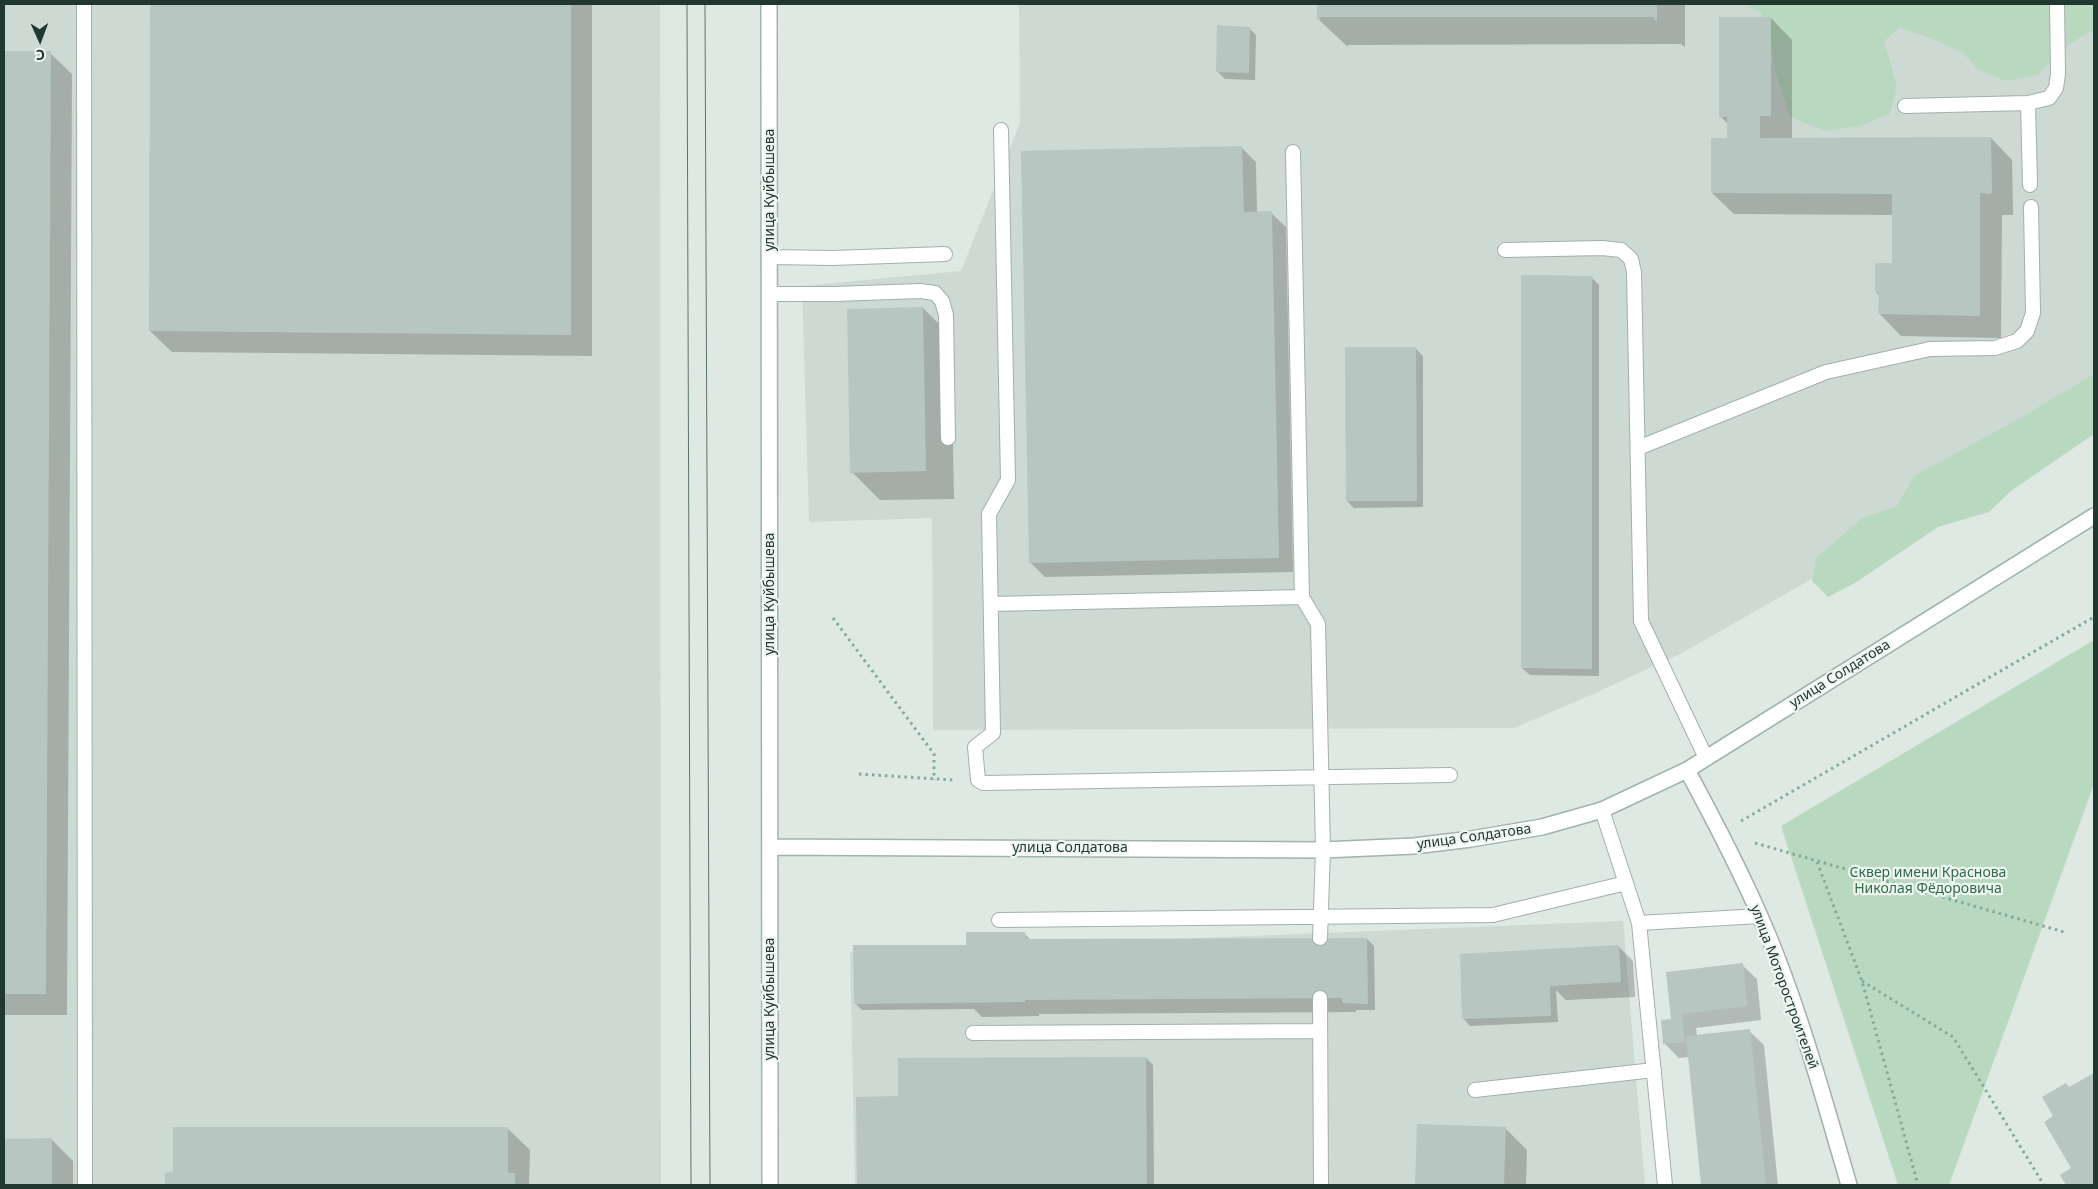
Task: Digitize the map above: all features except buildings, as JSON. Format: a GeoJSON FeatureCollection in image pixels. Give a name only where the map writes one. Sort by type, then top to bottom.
{"type":"FeatureCollection","features":[{"type":"Feature","properties":{"kind":"main road","name":"улица Куйбышева"},"geometry":{"type":"LineString","coordinates":[[769,4],[770,1185]]}},
{"type":"Feature","properties":{"kind":"main road","name":"улица Солдатова"},"geometry":{"type":"LineString","coordinates":[[770,847],[1323,850],[1414,846],[1542,827],[1602,810],[1687,770],[2094,516]]}},
{"type":"Feature","properties":{"kind":"main road","name":"улица Моторостроителей"},"geometry":{"type":"LineString","coordinates":[[1687,770],[1760,916],[1809,1052],[1850,1185]]}},
{"type":"Feature","properties":{"kind":"lane"},"geometry":{"type":"LineString","coordinates":[[84,4],[85,1185]]}},
{"type":"Feature","properties":{"kind":"lane"},"geometry":{"type":"LineString","coordinates":[[1905,106],[2028,103],[2049,98],[2056,88],[2058,74],[2057,4]]}},
{"type":"Feature","properties":{"kind":"lane"},"geometry":{"type":"LineString","coordinates":[[2028,103],[2030,186]]}},
{"type":"Feature","properties":{"kind":"lane"},"geometry":{"type":"LineString","coordinates":[[1000,130],[1008,480],[989,514],[993,733],[975,747],[978,780],[983,784],[1450,774]]}},
{"type":"Feature","properties":{"kind":"lane"},"geometry":{"type":"LineString","coordinates":[[1293,152],[1302,597],[1318,624],[1323,850],[1320,938]]}},
{"type":"Feature","properties":{"kind":"lane"},"geometry":{"type":"LineString","coordinates":[[1638,448],[1826,372],[1930,349],[1995,348],[2017,340],[2026,331],[2033,314],[2031,208]]}},
{"type":"Feature","properties":{"kind":"lane"},"geometry":{"type":"LineString","coordinates":[[1505,250],[1602,248],[1621,250],[1631,259],[1634,272],[1641,620],[1706,758]]}},
{"type":"Feature","properties":{"kind":"lane"},"geometry":{"type":"LineString","coordinates":[[770,257],[833,258],[945,254]]}},
{"type":"Feature","properties":{"kind":"lane"},"geometry":{"type":"LineString","coordinates":[[769,294],[920,291],[936,293],[942,301],[946,315],[948,438]]}},
{"type":"Feature","properties":{"kind":"lane"},"geometry":{"type":"LineString","coordinates":[[991,604],[1302,597]]}},
{"type":"Feature","properties":{"kind":"lane"},"geometry":{"type":"LineString","coordinates":[[1602,810],[1639,923],[1665,1185]]}},
{"type":"Feature","properties":{"kind":"lane"},"geometry":{"type":"LineString","coordinates":[[999,920],[1493,915],[1626,884]]}},
{"type":"Feature","properties":{"kind":"lane"},"geometry":{"type":"LineString","coordinates":[[1639,923],[1760,916]]}},
{"type":"Feature","properties":{"kind":"lane"},"geometry":{"type":"LineString","coordinates":[[1320,998],[1321,1185]]}},
{"type":"Feature","properties":{"kind":"lane"},"geometry":{"type":"LineString","coordinates":[[973,1033],[1320,1031]]}},
{"type":"Feature","properties":{"kind":"lane"},"geometry":{"type":"LineString","coordinates":[[1475,1090],[1654,1070]]}},
{"type":"Feature","properties":{"kind":"path"},"geometry":{"type":"LineString","coordinates":[[1720,833],[2094,617]]}},
{"type":"Feature","properties":{"kind":"path"},"geometry":{"type":"LineString","coordinates":[[834,618],[934,754],[934,780]]}},
{"type":"Feature","properties":{"kind":"path"},"geometry":{"type":"LineString","coordinates":[[859,774],[934,780],[978,780]]}},
{"type":"Feature","properties":{"kind":"path"},"geometry":{"type":"LineString","coordinates":[[1720,833],[2064,932]]}},
{"type":"Feature","properties":{"kind":"path"},"geometry":{"type":"LineString","coordinates":[[1817,862],[1862,981],[1918,1185]]}},
{"type":"Feature","properties":{"kind":"path"},"geometry":{"type":"LineString","coordinates":[[1862,981],[1953,1037],[2044,1185]]}},
{"type":"Feature","properties":{"kind":"shaded area"},"geometry":{"type":"Polygon","coordinates":[[[4,4],[660,4],[661,1185],[4,1185],[4,4]]]}},
{"type":"Feature","properties":{"kind":"shaded area"},"geometry":{"type":"Polygon","coordinates":[[[1019,4],[2094,4],[2094,418],[1680,654],[1514,728],[933,730],[932,518],[809,522],[802,286],[961,271],[1020,123],[1019,4]]]}},
{"type":"Feature","properties":{"kind":"shaded area"},"geometry":{"type":"Polygon","coordinates":[[[1623,921],[1645,1185],[855,1185],[850,952],[1623,921]]]}},
{"type":"Feature","properties":{"kind":"green space"},"geometry":{"type":"Polygon","coordinates":[[[1745,4],[2094,4],[2094,32],[2087,33],[2062,49],[2038,75],[2006,81],[1979,70],[1963,53],[1930,38],[1900,28],[1884,41],[1897,87],[1890,114],[1860,126],[1825,131],[1790,117],[1775,70],[1770,34],[1761,13],[1745,4]]]}},
{"type":"Feature","properties":{"kind":"green space"},"geometry":{"type":"Polygon","coordinates":[[[2094,374],[2094,434],[2011,491],[1989,512],[1938,527],[1855,583],[1828,597],[1812,581],[1816,558],[1861,519],[1897,506],[1914,476],[2022,417],[2094,374]]]}},
{"type":"Feature","properties":{"kind":"green space","name":"Сквер имени Краснова Николая Фёдоровича"},"geometry":{"type":"Polygon","coordinates":[[[2094,640],[2094,784],[1949,1185],[1898,1185],[1781,826],[2094,640]]]}},
{"type":"Feature","properties":{"kind":"tram line"},"geometry":{"type":"LineString","coordinates":[[687,4],[691,1185]]}},
{"type":"Feature","properties":{"kind":"tram line"},"geometry":{"type":"LineString","coordinates":[[705,4],[710,1185]]}}]}
